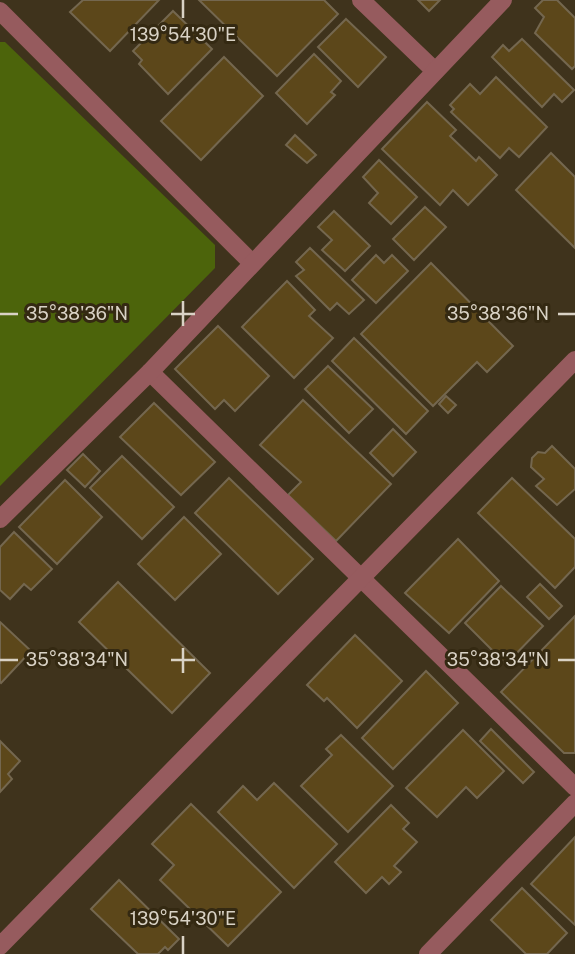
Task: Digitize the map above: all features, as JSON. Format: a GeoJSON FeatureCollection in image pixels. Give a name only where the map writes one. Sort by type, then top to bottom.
{"type":"FeatureCollection","features":[{"type":"Feature","properties":{"kind":"street"},"geometry":{"type":"LineString","coordinates":[[361,0],[435,71]]}},
{"type":"Feature","properties":{"kind":"street"},"geometry":{"type":"LineString","coordinates":[[0,519],[150,372],[503,0]]}},
{"type":"Feature","properties":{"kind":"street"},"geometry":{"type":"LineString","coordinates":[[0,11],[252,263]]}},
{"type":"Feature","properties":{"kind":"street"},"geometry":{"type":"LineString","coordinates":[[0,946],[575,360]]}},
{"type":"Feature","properties":{"kind":"street"},"geometry":{"type":"LineString","coordinates":[[150,372],[575,787]]}},
{"type":"Feature","properties":{"kind":"street"},"geometry":{"type":"LineString","coordinates":[[428,954],[575,803]]}},
{"type":"Feature","properties":{"kind":"green space"},"geometry":{"type":"Polygon","coordinates":[[[0,42],[5,42],[215,245],[215,268],[0,486],[0,42]]]}},
{"type":"Feature","properties":{"kind":"building"},"geometry":{"type":"Polygon","coordinates":[[[83,0],[159,0],[110,51],[70,12],[83,0]]]}},
{"type":"Feature","properties":{"kind":"building"},"geometry":{"type":"Polygon","coordinates":[[[199,0],[324,0],[338,14],[277,76],[199,0]]]}},
{"type":"Feature","properties":{"kind":"building"},"geometry":{"type":"Polygon","coordinates":[[[418,0],[440,0],[429,11],[418,0]]]}},
{"type":"Feature","properties":{"kind":"building"},"geometry":{"type":"Polygon","coordinates":[[[543,0],[557,0],[575,18],[575,66],[572,69],[535,33],[544,17],[535,8],[543,0]]]}},
{"type":"Feature","properties":{"kind":"building"},"geometry":{"type":"Polygon","coordinates":[[[173,11],[212,49],[168,94],[139,64],[142,60],[133,51],[173,11]]]}},
{"type":"Feature","properties":{"kind":"building"},"geometry":{"type":"Polygon","coordinates":[[[346,19],[386,57],[358,87],[318,47],[346,19]]]}},
{"type":"Feature","properties":{"kind":"building"},"geometry":{"type":"Polygon","coordinates":[[[522,39],[574,90],[562,102],[554,94],[542,107],[492,57],[503,45],[509,51],[522,39]]]}},
{"type":"Feature","properties":{"kind":"building"},"geometry":{"type":"Polygon","coordinates":[[[314,54],[341,81],[331,92],[335,95],[307,124],[276,93],[314,54]]]}},
{"type":"Feature","properties":{"kind":"building"},"geometry":{"type":"Polygon","coordinates":[[[224,57],[263,96],[201,160],[161,121],[224,57]]]}},
{"type":"Feature","properties":{"kind":"building"},"geometry":{"type":"Polygon","coordinates":[[[496,77],[547,127],[519,157],[509,148],[500,158],[451,112],[454,109],[450,105],[470,84],[480,94],[496,77]]]}},
{"type":"Feature","properties":{"kind":"building"},"geometry":{"type":"Polygon","coordinates":[[[427,102],[456,130],[450,136],[476,161],[479,157],[497,175],[468,205],[453,190],[440,205],[382,149],[427,102]]]}},
{"type":"Feature","properties":{"kind":"building"},"geometry":{"type":"Polygon","coordinates":[[[295,135],[316,155],[307,163],[286,145],[295,135]]]}},
{"type":"Feature","properties":{"kind":"building"},"geometry":{"type":"Polygon","coordinates":[[[551,153],[575,177],[575,248],[516,190],[551,153]]]}},
{"type":"Feature","properties":{"kind":"building"},"geometry":{"type":"Polygon","coordinates":[[[379,160],[417,197],[391,224],[369,203],[378,193],[363,177],[379,160]]]}},
{"type":"Feature","properties":{"kind":"building"},"geometry":{"type":"Polygon","coordinates":[[[425,207],[446,227],[414,260],[393,239],[425,207]]]}},
{"type":"Feature","properties":{"kind":"building"},"geometry":{"type":"Polygon","coordinates":[[[334,211],[370,246],[345,271],[322,250],[332,240],[318,227],[334,211]]]}},
{"type":"Feature","properties":{"kind":"building"},"geometry":{"type":"Polygon","coordinates":[[[310,248],[364,300],[349,314],[337,303],[330,310],[296,276],[304,270],[296,262],[310,248]]]}},
{"type":"Feature","properties":{"kind":"building"},"geometry":{"type":"Polygon","coordinates":[[[376,255],[384,263],[392,255],[408,271],[376,303],[352,280],[376,255]]]}},
{"type":"Feature","properties":{"kind":"building"},"geometry":{"type":"Polygon","coordinates":[[[431,263],[513,346],[487,372],[477,362],[433,406],[361,334],[431,263]]]}},
{"type":"Feature","properties":{"kind":"building"},"geometry":{"type":"Polygon","coordinates":[[[287,281],[315,310],[309,316],[333,338],[294,378],[242,327],[287,281]]]}},
{"type":"Feature","properties":{"kind":"building"},"geometry":{"type":"Polygon","coordinates":[[[218,326],[269,376],[235,411],[224,400],[215,409],[175,369],[218,326]]]}},
{"type":"Feature","properties":{"kind":"building"},"geometry":{"type":"Polygon","coordinates":[[[354,338],[428,411],[406,434],[332,361],[354,338]]]}},
{"type":"Feature","properties":{"kind":"building"},"geometry":{"type":"Polygon","coordinates":[[[328,366],[373,409],[349,433],[305,389],[328,366]]]}},
{"type":"Feature","properties":{"kind":"building"},"geometry":{"type":"Polygon","coordinates":[[[446,396],[456,405],[448,413],[439,404],[446,396]]]}},
{"type":"Feature","properties":{"kind":"building"},"geometry":{"type":"Polygon","coordinates":[[[303,400],[391,484],[336,541],[288,495],[301,482],[260,445],[303,400]]]}},
{"type":"Feature","properties":{"kind":"building"},"geometry":{"type":"Polygon","coordinates":[[[154,403],[215,462],[181,495],[120,437],[154,403]]]}},
{"type":"Feature","properties":{"kind":"building"},"geometry":{"type":"Polygon","coordinates":[[[393,429],[416,452],[393,476],[370,453],[393,429]]]}},
{"type":"Feature","properties":{"kind":"building"},"geometry":{"type":"Polygon","coordinates":[[[552,446],[575,469],[575,489],[557,505],[536,486],[544,479],[531,467],[532,458],[538,452],[545,453],[552,446]]]}},
{"type":"Feature","properties":{"kind":"building"},"geometry":{"type":"Polygon","coordinates":[[[83,454],[100,471],[85,487],[67,470],[83,454]]]}},
{"type":"Feature","properties":{"kind":"building"},"geometry":{"type":"Polygon","coordinates":[[[122,456],[174,507],[142,539],[90,488],[122,456]]]}},
{"type":"Feature","properties":{"kind":"building"},"geometry":{"type":"Polygon","coordinates":[[[229,478],[313,559],[278,594],[195,513],[229,478]]]}},
{"type":"Feature","properties":{"kind":"building"},"geometry":{"type":"Polygon","coordinates":[[[512,478],[575,539],[575,567],[555,588],[478,513],[512,478]]]}},
{"type":"Feature","properties":{"kind":"building"},"geometry":{"type":"Polygon","coordinates":[[[65,480],[102,517],[57,564],[19,527],[65,480]]]}},
{"type":"Feature","properties":{"kind":"building"},"geometry":{"type":"Polygon","coordinates":[[[184,517],[221,554],[175,600],[138,564],[184,517]]]}},
{"type":"Feature","properties":{"kind":"building"},"geometry":{"type":"Polygon","coordinates":[[[14,532],[52,569],[31,590],[24,584],[10,599],[0,590],[0,547],[14,532]]]}},
{"type":"Feature","properties":{"kind":"building"},"geometry":{"type":"Polygon","coordinates":[[[458,539],[499,581],[449,633],[405,593],[458,539]]]}},
{"type":"Feature","properties":{"kind":"building"},"geometry":{"type":"Polygon","coordinates":[[[118,582],[210,673],[172,713],[79,622],[118,582]]]}},
{"type":"Feature","properties":{"kind":"building"},"geometry":{"type":"Polygon","coordinates":[[[540,584],[562,606],[549,619],[527,597],[540,584]]]}},
{"type":"Feature","properties":{"kind":"building"},"geometry":{"type":"Polygon","coordinates":[[[501,586],[543,626],[506,664],[465,623],[501,586]]]}},
{"type":"Feature","properties":{"kind":"building"},"geometry":{"type":"Polygon","coordinates":[[[575,616],[575,753],[564,753],[501,692],[575,616]]]}},
{"type":"Feature","properties":{"kind":"building"},"geometry":{"type":"Polygon","coordinates":[[[0,622],[31,651],[1,683],[0,682],[0,622]]]}},
{"type":"Feature","properties":{"kind":"building"},"geometry":{"type":"Polygon","coordinates":[[[355,635],[402,681],[357,728],[327,698],[324,701],[307,685],[355,635]]]}},
{"type":"Feature","properties":{"kind":"building"},"geometry":{"type":"Polygon","coordinates":[[[426,671],[458,703],[393,769],[362,738],[426,671]]]}},
{"type":"Feature","properties":{"kind":"building"},"geometry":{"type":"Polygon","coordinates":[[[491,729],[534,772],[523,783],[480,741],[491,729]]]}},
{"type":"Feature","properties":{"kind":"building"},"geometry":{"type":"Polygon","coordinates":[[[463,730],[504,771],[477,798],[466,787],[437,817],[406,788],[463,730]]]}},
{"type":"Feature","properties":{"kind":"building"},"geometry":{"type":"Polygon","coordinates":[[[341,735],[393,786],[348,832],[301,786],[332,755],[326,749],[341,735]]]}},
{"type":"Feature","properties":{"kind":"building"},"geometry":{"type":"Polygon","coordinates":[[[0,741],[20,761],[8,774],[12,779],[0,792],[0,741]]]}},
{"type":"Feature","properties":{"kind":"building"},"geometry":{"type":"Polygon","coordinates":[[[274,783],[337,844],[294,888],[218,812],[243,786],[257,800],[274,783]]]}},
{"type":"Feature","properties":{"kind":"building"},"geometry":{"type":"Polygon","coordinates":[[[191,804],[281,892],[228,946],[160,880],[174,865],[152,844],[191,804]]]}},
{"type":"Feature","properties":{"kind":"building"},"geometry":{"type":"Polygon","coordinates":[[[391,805],[409,823],[403,829],[417,842],[394,866],[401,872],[389,884],[382,877],[366,893],[335,862],[391,805]]]}},
{"type":"Feature","properties":{"kind":"building"},"geometry":{"type":"Polygon","coordinates":[[[575,837],[575,925],[531,884],[575,837]]]}},
{"type":"Feature","properties":{"kind":"building"},"geometry":{"type":"Polygon","coordinates":[[[119,880],[179,939],[168,950],[165,947],[158,954],[138,954],[91,909],[119,880]]]}},
{"type":"Feature","properties":{"kind":"building"},"geometry":{"type":"Polygon","coordinates":[[[522,888],[567,933],[547,954],[526,954],[491,920],[522,888]]]}}]}
